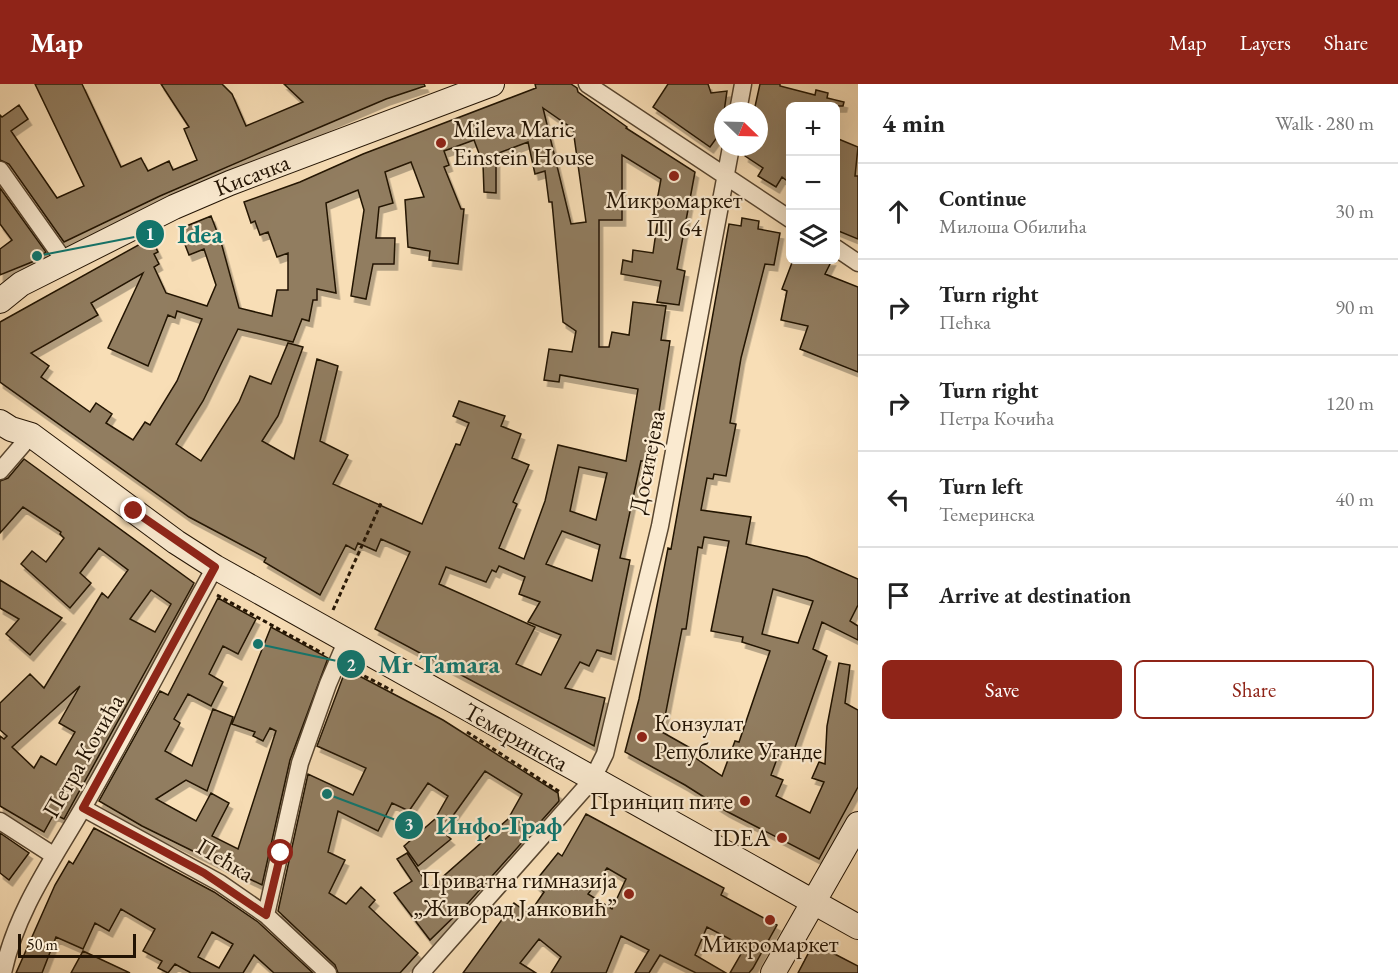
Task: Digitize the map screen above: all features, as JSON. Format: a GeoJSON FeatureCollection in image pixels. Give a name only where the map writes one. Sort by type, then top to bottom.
{"type":"FeatureCollection","features":[{"type":"Feature","properties":{"kind":"main road","name":"Кисачка"},"geometry":{"type":"LineString","coordinates":[[0,301],[10,286],[66,263],[174,207],[455,90],[492,84]]}},
{"type":"Feature","properties":{"kind":"main road","name":"Темеринска"},"geometry":{"type":"LineString","coordinates":[[0,404],[15,415],[31,435],[176,542],[215,567],[858,927]]}},
{"type":"Feature","properties":{"kind":"main road","name":"Темеринска"},"geometry":{"type":"LineString","coordinates":[[0,422],[11,429],[31,435]]}},
{"type":"Feature","properties":{"kind":"main road"},"geometry":{"type":"LineString","coordinates":[[773,973],[858,824]]}},
{"type":"Feature","properties":{"kind":"street"},"geometry":{"type":"LineString","coordinates":[[587,84],[786,216]]}},
{"type":"Feature","properties":{"kind":"street"},"geometry":{"type":"LineString","coordinates":[[740,102],[743,84]]}},
{"type":"Feature","properties":{"kind":"street","name":"Доситејева"},"geometry":{"type":"LineString","coordinates":[[421,973],[592,780],[606,754],[660,526],[729,156]]}},
{"type":"Feature","properties":{"kind":"street"},"geometry":{"type":"LineString","coordinates":[[0,170],[66,263]]}},
{"type":"Feature","properties":{"kind":"street"},"geometry":{"type":"LineString","coordinates":[[840,251],[858,263]]}},
{"type":"Feature","properties":{"kind":"street"},"geometry":{"type":"LineString","coordinates":[[0,471],[31,435]]}},
{"type":"Feature","properties":{"kind":"street","name":"Петра Кочића"},"geometry":{"type":"LineString","coordinates":[[3,973],[14,932],[53,855],[83,808],[215,567]]}},
{"type":"Feature","properties":{"kind":"street"},"geometry":{"type":"LineString","coordinates":[[266,915],[300,763],[328,684],[346,642]]}},
{"type":"Feature","properties":{"kind":"street","name":"Пећка"},"geometry":{"type":"LineString","coordinates":[[83,808],[204,873],[266,915],[328,973]]}},
{"type":"Feature","properties":{"kind":"street"},"geometry":{"type":"LineString","coordinates":[[0,821],[53,855]]}},
{"type":"Feature","properties":{"kind":"path"},"geometry":{"type":"LineString","coordinates":[[333,610],[382,501]]}},
{"type":"Feature","properties":{"kind":"building"},"geometry":{"type":"Polygon","coordinates":[[[35,84],[82,84],[121,167],[141,158],[148,171],[169,161],[173,170],[197,160],[184,129],[189,127],[161,84],[222,84],[232,94],[246,126],[303,102],[284,84],[424,84],[425,86],[386,99],[264,151],[160,196],[64,242],[9,164],[0,160],[0,115],[2,117],[19,105],[28,119],[11,131],[57,198],[84,186],[35,84]]]}},
{"type":"Feature","properties":{"kind":"building"},"geometry":{"type":"Polygon","coordinates":[[[535,84],[571,84],[577,88],[578,92],[626,128],[695,172],[677,269],[685,271],[679,305],[657,302],[661,281],[621,274],[623,260],[632,262],[633,250],[653,253],[658,218],[654,217],[661,179],[622,155],[622,220],[599,220],[599,347],[609,347],[612,332],[629,335],[633,302],[666,306],[661,340],[670,341],[651,463],[641,461],[620,558],[630,560],[611,654],[597,650],[589,666],[580,662],[565,688],[605,698],[594,746],[375,629],[410,552],[381,539],[376,551],[358,543],[355,550],[346,545],[320,595],[264,562],[266,558],[189,517],[0,382],[0,322],[151,238],[158,252],[154,254],[159,264],[154,267],[166,293],[207,306],[216,285],[204,249],[189,255],[179,229],[211,216],[221,242],[239,308],[272,316],[277,290],[288,290],[288,253],[277,257],[268,232],[260,235],[255,221],[251,223],[244,202],[536,88],[535,84]],[[543,108],[571,224],[586,222],[573,129],[543,108]],[[474,140],[444,151],[449,165],[444,167],[461,209],[464,209],[458,264],[429,260],[430,251],[408,247],[405,200],[424,197],[411,162],[385,172],[393,203],[379,207],[376,238],[395,238],[394,264],[373,264],[366,299],[351,296],[364,210],[358,190],[326,203],[336,293],[317,289],[317,300],[313,300],[309,321],[302,319],[293,342],[238,329],[203,401],[176,444],[201,461],[239,402],[250,376],[271,384],[288,343],[303,347],[278,416],[262,441],[294,459],[317,359],[338,366],[320,441],[348,455],[333,484],[422,524],[456,444],[460,445],[469,423],[453,416],[459,401],[505,416],[501,426],[521,434],[512,458],[529,465],[513,502],[517,504],[499,548],[524,559],[545,501],[558,445],[626,461],[638,389],[560,375],[559,382],[544,380],[549,349],[572,352],[576,331],[563,322],[552,202],[549,202],[545,171],[535,174],[528,142],[496,154],[496,193],[484,192],[483,164],[474,140]],[[143,273],[91,303],[98,315],[31,353],[49,366],[41,377],[90,412],[96,403],[112,414],[106,423],[133,440],[145,422],[150,425],[177,381],[202,319],[177,311],[175,318],[168,315],[148,366],[108,348],[143,273]],[[579,467],[570,511],[596,520],[607,473],[579,467]],[[562,531],[546,564],[592,581],[600,545],[562,531]],[[499,566],[496,572],[492,570],[486,582],[446,567],[439,584],[535,627],[516,664],[541,675],[561,635],[528,622],[540,602],[519,594],[525,577],[499,566]]]}},
{"type":"Feature","properties":{"kind":"building"},"geometry":{"type":"Polygon","coordinates":[[[668,84],[708,84],[711,93],[727,91],[725,102],[714,102],[714,142],[710,147],[653,107],[668,84]]]}},
{"type":"Feature","properties":{"kind":"building"},"geometry":{"type":"Polygon","coordinates":[[[760,84],[780,84],[780,86],[815,95],[816,90],[828,93],[827,98],[844,102],[843,106],[840,106],[840,102],[786,102],[786,180],[782,177],[776,187],[758,176],[763,168],[745,156],[768,156],[768,102],[756,102],[760,84]]]}},
{"type":"Feature","properties":{"kind":"building"},"geometry":{"type":"Polygon","coordinates":[[[840,140],[858,147],[855,176],[858,176],[858,239],[840,232],[840,140]]]}},
{"type":"Feature","properties":{"kind":"building"},"geometry":{"type":"Polygon","coordinates":[[[0,188],[46,252],[32,262],[0,275],[0,249],[12,240],[0,224],[0,188]]]}},
{"type":"Feature","properties":{"kind":"building"},"geometry":{"type":"Polygon","coordinates":[[[742,218],[759,221],[758,229],[780,233],[774,265],[765,264],[741,358],[730,423],[736,424],[726,476],[714,474],[713,479],[707,478],[701,510],[751,517],[746,544],[807,557],[858,579],[858,605],[850,621],[858,626],[858,640],[822,622],[813,649],[827,656],[793,753],[781,748],[771,775],[783,780],[776,796],[810,813],[824,782],[812,778],[819,762],[825,764],[827,726],[839,663],[850,665],[845,703],[858,710],[858,787],[819,859],[726,811],[625,752],[639,699],[668,548],[671,549],[729,224],[741,226],[742,218]],[[704,537],[702,548],[698,547],[686,629],[682,629],[662,732],[692,749],[691,755],[722,776],[735,741],[739,742],[770,651],[742,642],[743,637],[711,631],[729,541],[704,537]],[[773,589],[762,634],[798,643],[813,601],[773,589]]]}},
{"type":"Feature","properties":{"kind":"building"},"geometry":{"type":"Polygon","coordinates":[[[791,264],[830,264],[825,274],[858,287],[858,372],[800,349],[808,326],[781,320],[787,291],[782,289],[791,264]]]}},
{"type":"Feature","properties":{"kind":"building"},"geometry":{"type":"Polygon","coordinates":[[[24,459],[194,583],[64,819],[54,814],[44,832],[0,806],[0,736],[4,739],[7,736],[0,730],[0,703],[30,674],[44,688],[102,593],[108,598],[128,570],[99,548],[80,573],[91,583],[70,608],[21,564],[32,551],[46,562],[64,538],[61,532],[23,507],[0,533],[0,481],[8,478],[24,459]],[[151,590],[130,619],[155,632],[171,604],[151,590]],[[80,686],[12,747],[34,768],[41,756],[56,765],[75,732],[59,723],[80,686]]]}},
{"type":"Feature","properties":{"kind":"building"},"geometry":{"type":"Polygon","coordinates":[[[0,580],[62,618],[30,655],[6,634],[19,619],[0,608],[0,580]]]}},
{"type":"Feature","properties":{"kind":"building"},"geometry":{"type":"Polygon","coordinates":[[[218,598],[256,619],[238,654],[223,646],[209,674],[223,682],[211,706],[188,694],[174,719],[180,723],[165,751],[192,766],[213,709],[233,717],[207,791],[186,780],[156,799],[196,821],[211,793],[229,803],[212,836],[238,849],[276,731],[270,728],[263,741],[253,736],[255,732],[232,724],[271,627],[328,658],[290,760],[262,885],[142,826],[99,801],[160,691],[168,695],[218,598]]]}},
{"type":"Feature","properties":{"kind":"building"},"geometry":{"type":"Polygon","coordinates":[[[346,669],[443,720],[558,793],[559,801],[468,903],[430,940],[394,893],[412,881],[397,859],[407,853],[430,888],[508,819],[522,794],[485,771],[442,831],[451,839],[418,866],[404,846],[435,819],[448,796],[428,783],[409,811],[392,803],[378,831],[338,811],[328,852],[345,860],[329,893],[346,904],[361,887],[375,900],[369,907],[418,953],[400,973],[338,973],[335,965],[278,911],[308,774],[353,795],[366,768],[317,746],[346,669]]]}},
{"type":"Feature","properties":{"kind":"building"},"geometry":{"type":"Polygon","coordinates":[[[586,814],[724,888],[721,895],[777,925],[749,973],[730,973],[745,947],[707,927],[695,955],[726,973],[696,973],[660,955],[649,973],[635,973],[649,950],[621,936],[606,973],[551,973],[561,957],[539,939],[520,963],[536,973],[463,973],[514,903],[529,914],[544,892],[534,883],[558,853],[562,856],[586,814]],[[607,868],[588,894],[612,909],[626,879],[607,868]]]}},
{"type":"Feature","properties":{"kind":"building"},"geometry":{"type":"Polygon","coordinates":[[[94,828],[214,892],[258,922],[313,973],[274,973],[254,955],[243,973],[191,973],[175,964],[168,973],[158,968],[162,961],[143,951],[155,929],[121,909],[109,931],[95,923],[83,949],[56,937],[42,973],[16,973],[55,885],[69,861],[73,864],[94,828]],[[212,932],[198,957],[219,968],[233,944],[212,932]]]}},
{"type":"Feature","properties":{"kind":"building"},"geometry":{"type":"Polygon","coordinates":[[[0,833],[29,853],[9,880],[0,873],[0,833]]]}},
{"type":"Feature","properties":{"kind":"building"},"geometry":{"type":"Polygon","coordinates":[[[825,949],[858,966],[858,973],[798,973],[808,954],[825,949]]]}},
{"type":"Feature","properties":{"kind":"building"},"geometry":{"type":"Polygon","coordinates":[[[83,951],[130,973],[71,973],[83,951]]]}},
{"type":"Feature","properties":{"kind":"place","name":"Mileva Maric Einstein House"},"geometry":{"type":"Point","coordinates":[441,143]}},
{"type":"Feature","properties":{"kind":"place","name":"Микромаркет ПЈ 64"},"geometry":{"type":"Point","coordinates":[674,176]}},
{"type":"Feature","properties":{"kind":"place","name":"Idea"},"geometry":{"type":"Point","coordinates":[37,256]}},
{"type":"Feature","properties":{"kind":"place","name":"Mr Tamara"},"geometry":{"type":"Point","coordinates":[258,644]}},
{"type":"Feature","properties":{"kind":"place","name":"Конзулат Републике Уганде"},"geometry":{"type":"Point","coordinates":[642,737]}},
{"type":"Feature","properties":{"kind":"place","name":"Инфо-Граф"},"geometry":{"type":"Point","coordinates":[327,794]}},
{"type":"Feature","properties":{"kind":"place","name":"Принцип пите"},"geometry":{"type":"Point","coordinates":[745,801]}},
{"type":"Feature","properties":{"kind":"place","name":"IDEA"},"geometry":{"type":"Point","coordinates":[782,838]}},
{"type":"Feature","properties":{"kind":"place","name":"Приватна гимназија „Живорад Јанковић”"},"geometry":{"type":"Point","coordinates":[629,894]}},
{"type":"Feature","properties":{"kind":"place","name":"Микромаркет"},"geometry":{"type":"Point","coordinates":[770,920]}},
{"type":"Feature","properties":{"kind":"route"},"geometry":{"type":"LineString","coordinates":[[134,511],[215,567],[83,808],[204,873],[266,915],[281,853]]}}]}
